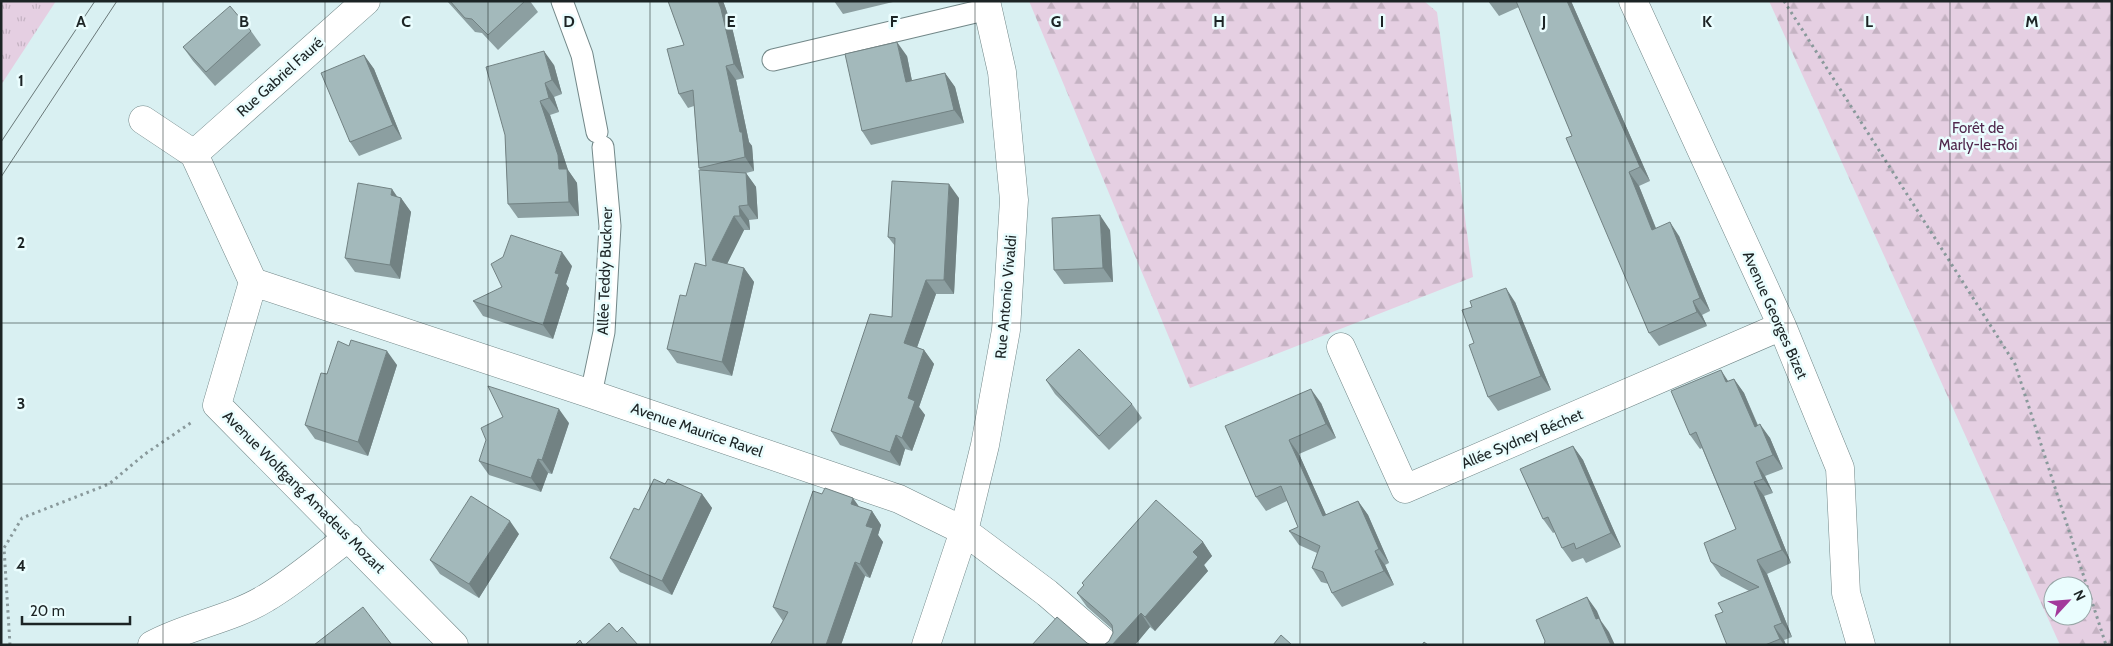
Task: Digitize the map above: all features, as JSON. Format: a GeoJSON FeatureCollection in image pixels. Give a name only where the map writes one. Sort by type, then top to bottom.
{"type":"FeatureCollection","features":[{"type":"Feature","properties":{"kind":"street","name":"Rue Gabriel Fauré"},"geometry":{"type":"LineString","coordinates":[[194,154],[366,1]]}},
{"type":"Feature","properties":{"kind":"street","name":"Avenue Georges Bizet"},"geometry":{"type":"LineString","coordinates":[[1633,1],[1782,326],[1840,468],[1846,593],[1861,645]]}},
{"type":"Feature","properties":{"kind":"street","name":"Rue Antonio Vivaldi"},"geometry":{"type":"LineString","coordinates":[[926,645],[964,531],[985,445],[1006,330],[1014,200],[1002,72],[987,5]]}},
{"type":"Feature","properties":{"kind":"street"},"geometry":{"type":"LineString","coordinates":[[142,120],[194,154],[253,282]]}},
{"type":"Feature","properties":{"kind":"street","name":"Avenue Maurice Ravel"},"geometry":{"type":"LineString","coordinates":[[253,282],[592,394],[898,499],[964,531],[1047,593],[1107,645]]}},
{"type":"Feature","properties":{"kind":"street","name":"Avenue Wolfgang Amadeus Mozart"},"geometry":{"type":"LineString","coordinates":[[253,282],[217,405],[454,645]]}},
{"type":"Feature","properties":{"kind":"street","name":"Allée Sydney Béchet"},"geometry":{"type":"LineString","coordinates":[[1341,347],[1405,489],[1782,326]]}},
{"type":"Feature","properties":{"kind":"street"},"geometry":{"type":"LineString","coordinates":[[152,645],[164,638],[203,625],[265,599],[349,537]]}},
{"type":"Feature","properties":{"kind":"lane","name":"Allée Teddy Buckner"},"geometry":{"type":"LineString","coordinates":[[562,1],[582,55],[600,140],[610,226],[604,332],[592,394]]}},
{"type":"Feature","properties":{"kind":"lane"},"geometry":{"type":"LineString","coordinates":[[773,60],[987,5]]}},
{"type":"Feature","properties":{"kind":"path"},"geometry":{"type":"LineString","coordinates":[[1784,1],[2015,364],[2106,645]]}},
{"type":"Feature","properties":{"kind":"path"},"geometry":{"type":"LineString","coordinates":[[10,645],[4,548],[22,518],[109,484],[145,454],[217,405]]}},
{"type":"Feature","properties":{"kind":"green space"},"geometry":{"type":"Polygon","coordinates":[[[1,1],[56,1],[1,85],[1,1]]]}},
{"type":"Feature","properties":{"kind":"green space"},"geometry":{"type":"Polygon","coordinates":[[[1029,1],[1424,1],[1437,12],[1473,277],[1190,388],[1029,1]]]}},
{"type":"Feature","properties":{"kind":"green space","name":"Forêt de Marly-le-Roi"},"geometry":{"type":"Polygon","coordinates":[[[1769,1],[2112,1],[2112,645],[2060,645],[2051,626],[2093,626],[2093,576],[2043,576],[2043,607],[1769,1]]]}},
{"type":"Feature","properties":{"kind":"building"},"geometry":{"type":"Polygon","coordinates":[[[450,1],[525,1],[488,35],[472,19],[465,18],[450,1]]]}},
{"type":"Feature","properties":{"kind":"building"},"geometry":{"type":"Polygon","coordinates":[[[668,1],[718,1],[734,64],[726,66],[740,132],[742,132],[745,157],[699,168],[693,90],[679,94],[667,49],[684,45],[668,1]]]}},
{"type":"Feature","properties":{"kind":"building"},"geometry":{"type":"Polygon","coordinates":[[[1516,1],[1567,1],[1640,167],[1629,172],[1652,230],[1670,222],[1700,298],[1693,301],[1697,312],[1649,333],[1566,138],[1572,136],[1516,1]]]}},
{"type":"Feature","properties":{"kind":"building"},"geometry":{"type":"Polygon","coordinates":[[[230,6],[251,31],[206,72],[183,47],[230,6]]]}},
{"type":"Feature","properties":{"kind":"building"},"geometry":{"type":"Polygon","coordinates":[[[897,42],[906,82],[945,73],[954,110],[862,131],[845,54],[897,42]]]}},
{"type":"Feature","properties":{"kind":"building"},"geometry":{"type":"Polygon","coordinates":[[[544,51],[552,80],[545,83],[549,98],[540,101],[558,155],[559,169],[567,169],[569,202],[508,204],[505,135],[486,67],[544,51]]]}},
{"type":"Feature","properties":{"kind":"building"},"geometry":{"type":"Polygon","coordinates":[[[364,55],[393,125],[350,142],[321,73],[364,55]]]}},
{"type":"Feature","properties":{"kind":"building"},"geometry":{"type":"Polygon","coordinates":[[[699,170],[746,173],[748,205],[739,206],[740,216],[734,216],[712,260],[744,268],[722,362],[667,349],[680,295],[686,296],[695,263],[706,266],[699,170]]]}},
{"type":"Feature","properties":{"kind":"building"},"geometry":{"type":"Polygon","coordinates":[[[892,181],[949,184],[944,280],[926,280],[904,343],[924,350],[908,398],[915,401],[902,438],[896,435],[890,452],[831,431],[870,314],[892,317],[895,238],[888,237],[892,181]]]}},
{"type":"Feature","properties":{"kind":"building"},"geometry":{"type":"Polygon","coordinates":[[[358,183],[392,189],[391,195],[401,198],[390,265],[345,258],[358,183]]]}},
{"type":"Feature","properties":{"kind":"building"},"geometry":{"type":"Polygon","coordinates":[[[1100,215],[1103,268],[1054,270],[1052,218],[1100,215]]]}},
{"type":"Feature","properties":{"kind":"building"},"geometry":{"type":"Polygon","coordinates":[[[511,235],[562,252],[555,273],[559,274],[543,325],[473,301],[502,287],[491,264],[503,257],[511,235]]]}},
{"type":"Feature","properties":{"kind":"building"},"geometry":{"type":"Polygon","coordinates":[[[1506,288],[1541,376],[1488,397],[1469,345],[1474,343],[1462,310],[1472,307],[1470,301],[1506,288]]]}},
{"type":"Feature","properties":{"kind":"building"},"geometry":{"type":"Polygon","coordinates":[[[351,340],[387,351],[358,442],[305,425],[321,373],[327,374],[338,341],[349,346],[351,340]]]}},
{"type":"Feature","properties":{"kind":"building"},"geometry":{"type":"Polygon","coordinates":[[[1079,349],[1132,404],[1099,436],[1046,380],[1079,349]]]}},
{"type":"Feature","properties":{"kind":"building"},"geometry":{"type":"Polygon","coordinates":[[[1721,370],[1726,382],[1734,379],[1755,427],[1760,424],[1773,455],[1756,462],[1763,479],[1754,482],[1782,550],[1757,560],[1782,623],[1774,626],[1780,639],[1765,645],[1727,645],[1715,615],[1723,612],[1718,603],[1759,587],[1711,562],[1704,543],[1736,529],[1696,432],[1690,435],[1671,391],[1721,370]]]}},
{"type":"Feature","properties":{"kind":"building"},"geometry":{"type":"Polygon","coordinates":[[[488,386],[559,409],[542,460],[538,459],[531,478],[479,461],[486,440],[481,428],[503,417],[488,386]]]}},
{"type":"Feature","properties":{"kind":"building"},"geometry":{"type":"Polygon","coordinates":[[[1311,389],[1326,424],[1289,440],[1323,516],[1358,501],[1379,549],[1375,551],[1384,571],[1332,593],[1323,572],[1312,568],[1320,546],[1289,531],[1298,527],[1281,486],[1256,497],[1225,426],[1311,389]]]}},
{"type":"Feature","properties":{"kind":"building"},"geometry":{"type":"Polygon","coordinates":[[[1573,446],[1611,533],[1576,549],[1574,543],[1562,548],[1548,517],[1543,519],[1520,469],[1573,446]]]}},
{"type":"Feature","properties":{"kind":"building"},"geometry":{"type":"Polygon","coordinates":[[[654,479],[665,484],[668,479],[702,494],[662,581],[610,558],[634,508],[639,510],[654,479]]]}},
{"type":"Feature","properties":{"kind":"building"},"geometry":{"type":"Polygon","coordinates":[[[825,488],[853,498],[851,504],[872,511],[866,526],[873,528],[860,564],[855,562],[826,645],[770,645],[788,612],[773,607],[813,491],[822,494],[825,488]]]}},
{"type":"Feature","properties":{"kind":"building"},"geometry":{"type":"Polygon","coordinates":[[[471,496],[510,521],[469,584],[430,560],[471,496]]]}},
{"type":"Feature","properties":{"kind":"building"},"geometry":{"type":"Polygon","coordinates":[[[1156,500],[1203,542],[1193,552],[1198,557],[1145,617],[1141,613],[1112,645],[1104,645],[1109,641],[1113,633],[1112,625],[1077,593],[1084,585],[1082,583],[1156,500]]]}},
{"type":"Feature","properties":{"kind":"building"},"geometry":{"type":"Polygon","coordinates":[[[1587,597],[1596,619],[1599,618],[1611,645],[1544,645],[1545,641],[1536,620],[1587,597]]]}},
{"type":"Feature","properties":{"kind":"building"},"geometry":{"type":"Polygon","coordinates":[[[363,607],[392,645],[314,645],[363,607]]]}},
{"type":"Feature","properties":{"kind":"building"},"geometry":{"type":"Polygon","coordinates":[[[1057,617],[1087,643],[1091,645],[1032,645],[1057,617]]]}},
{"type":"Feature","properties":{"kind":"building"},"geometry":{"type":"Polygon","coordinates":[[[609,623],[617,632],[622,627],[638,645],[585,645],[609,623]]]}},
{"type":"Feature","properties":{"kind":"building"},"geometry":{"type":"Polygon","coordinates":[[[1281,635],[1292,645],[1273,645],[1281,635]]]}},
{"type":"Feature","properties":{"kind":"building"},"geometry":{"type":"Polygon","coordinates":[[[580,640],[583,645],[575,645],[580,640]]]}},
{"type":"Feature","properties":{"kind":"tram line"},"geometry":{"type":"LineString","coordinates":[[1,142],[95,1]]}},
{"type":"Feature","properties":{"kind":"tram line"},"geometry":{"type":"LineString","coordinates":[[1,177],[117,1]]}}]}
